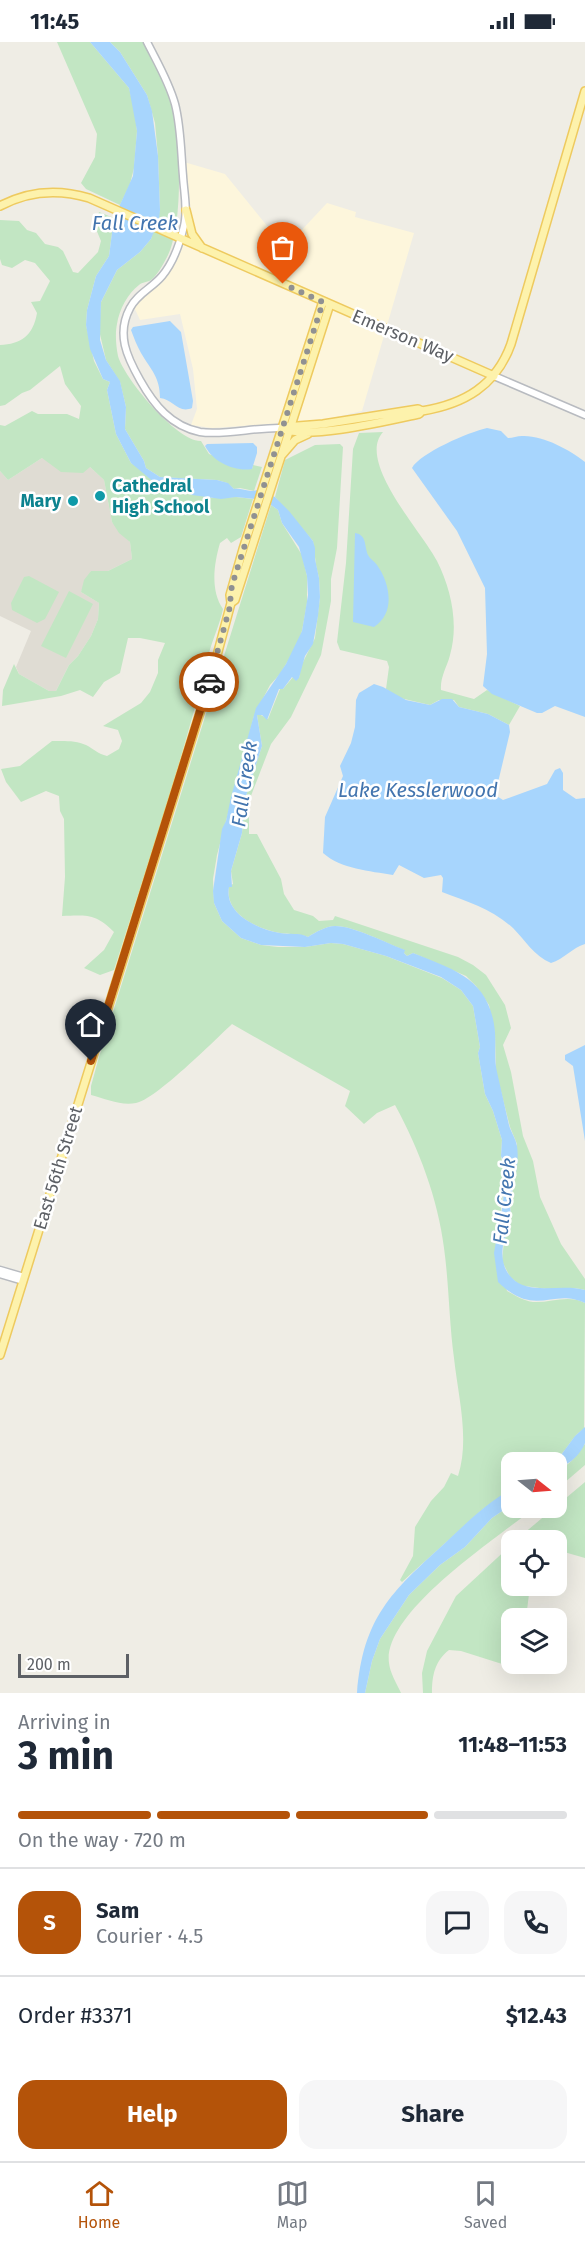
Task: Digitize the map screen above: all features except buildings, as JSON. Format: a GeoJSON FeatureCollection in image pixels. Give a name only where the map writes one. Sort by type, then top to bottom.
{"type":"FeatureCollection","features":[{"type":"Feature","properties":{"kind":"main road"},"geometry":{"type":"LineString","coordinates":[[147,42],[175,104],[186,210],[192,234],[202,248]]}},
{"type":"Feature","properties":{"kind":"main road"},"geometry":{"type":"LineString","coordinates":[[286,428],[442,407],[460,401],[480,390],[494,376],[511,344],[585,91]]}},
{"type":"Feature","properties":{"kind":"main road","name":"Emerson Way"},"geometry":{"type":"LineString","coordinates":[[0,206],[28,195],[57,192],[89,198],[494,376]]}},
{"type":"Feature","properties":{"kind":"main road"},"geometry":{"type":"LineString","coordinates":[[186,210],[180,239],[164,273],[136,299],[128,313],[123,330],[123,343],[132,366],[157,406],[181,425],[193,430],[212,433],[261,427],[313,432]]}},
{"type":"Feature","properties":{"kind":"main road","name":"East 56th Street"},"geometry":{"type":"LineString","coordinates":[[0,1355],[212,674],[231,603],[230,595],[251,537],[326,303]]}},
{"type":"Feature","properties":{"kind":"main road"},"geometry":{"type":"LineString","coordinates":[[494,376],[585,415]]}},
{"type":"Feature","properties":{"kind":"main road"},"geometry":{"type":"LineString","coordinates":[[280,456],[298,438],[313,432],[401,418],[419,414],[422,411]]}},
{"type":"Feature","properties":{"kind":"main road","name":"East 56th Street"},"geometry":{"type":"LineString","coordinates":[[268,480],[280,456],[286,428]]}},
{"type":"Feature","properties":{"kind":"main road"},"geometry":{"type":"LineString","coordinates":[[0,1272],[24,1279]]}},
{"type":"Feature","properties":{"kind":"shaded area"},"geometry":{"type":"Polygon","coordinates":[[[184,162],[225,174],[285,248],[327,203],[356,212],[355,217],[414,233],[362,411],[319,421],[212,428],[191,425],[197,409],[193,369],[180,314],[140,320],[134,307],[162,280],[187,226],[184,162]]]}},
{"type":"Feature","properties":{"kind":"shaded area","name":"Cathedral High School"},"geometry":{"type":"Polygon","coordinates":[[[42,458],[90,467],[104,480],[112,522],[130,542],[132,559],[108,571],[91,571],[81,592],[99,603],[98,619],[91,636],[69,665],[56,691],[49,691],[19,674],[16,667],[31,631],[0,616],[0,471],[8,480],[42,458]]]}},
{"type":"Feature","properties":{"kind":"green space"},"geometry":{"type":"Polygon","coordinates":[[[57,42],[90,42],[129,88],[137,131],[134,168],[130,184],[120,205],[86,189],[81,183],[95,157],[97,134],[57,42]]]}},
{"type":"Feature","properties":{"kind":"green space"},"geometry":{"type":"Polygon","coordinates":[[[110,42],[143,42],[158,71],[168,93],[174,115],[179,180],[176,224],[172,243],[156,276],[135,288],[122,308],[116,331],[118,356],[130,379],[141,393],[179,431],[191,439],[201,441],[209,454],[252,469],[253,465],[262,467],[254,491],[234,489],[227,483],[217,480],[160,477],[146,468],[125,429],[126,407],[120,382],[106,360],[99,330],[101,302],[117,270],[140,252],[151,239],[160,210],[158,156],[155,123],[147,95],[120,52],[110,42]]]}},
{"type":"Feature","properties":{"kind":"green space"},"geometry":{"type":"Polygon","coordinates":[[[99,212],[114,218],[109,256],[96,276],[87,310],[86,325],[94,361],[103,379],[110,382],[107,390],[116,434],[131,463],[171,488],[178,488],[187,493],[213,498],[253,499],[241,537],[231,543],[227,538],[220,543],[214,577],[216,594],[223,609],[222,615],[209,653],[176,773],[114,970],[100,975],[84,968],[104,950],[114,932],[102,922],[91,917],[62,916],[65,877],[64,819],[60,811],[59,796],[46,791],[21,802],[6,782],[1,769],[20,766],[52,741],[82,743],[107,756],[119,749],[122,741],[118,730],[103,726],[141,703],[150,692],[158,673],[158,660],[165,643],[128,638],[120,673],[104,682],[93,697],[80,690],[61,696],[2,706],[3,690],[14,664],[19,674],[49,691],[56,691],[69,665],[91,636],[98,619],[99,603],[81,592],[84,580],[91,571],[108,571],[132,559],[130,542],[119,533],[112,522],[104,480],[90,467],[83,473],[61,472],[42,458],[8,480],[0,471],[0,425],[5,426],[32,411],[38,414],[67,414],[79,419],[81,406],[65,384],[60,366],[30,390],[0,406],[0,345],[14,343],[29,333],[37,313],[31,302],[40,301],[50,281],[35,263],[25,260],[12,268],[2,265],[0,220],[19,221],[27,230],[36,233],[45,244],[58,247],[63,251],[73,272],[78,273],[98,252],[101,241],[93,222],[97,220],[99,212]]]}},
{"type":"Feature","properties":{"kind":"green space"},"geometry":{"type":"Polygon","coordinates":[[[383,432],[377,445],[378,461],[385,479],[437,561],[450,595],[454,619],[453,643],[441,690],[474,699],[487,690],[520,706],[509,725],[488,714],[459,707],[454,700],[439,700],[430,705],[400,698],[386,689],[389,667],[387,661],[340,650],[337,642],[346,563],[353,449],[359,433],[383,432]]]}},
{"type":"Feature","properties":{"kind":"green space"},"geometry":{"type":"Polygon","coordinates":[[[340,444],[343,447],[337,548],[331,579],[331,601],[321,655],[291,717],[271,744],[249,801],[249,834],[257,834],[281,879],[284,894],[294,910],[313,916],[319,921],[333,920],[335,916],[458,957],[486,975],[505,1005],[511,1028],[503,1045],[511,1072],[523,1136],[533,1161],[540,1197],[561,1244],[585,1279],[585,1290],[521,1286],[510,1277],[502,1261],[504,1241],[511,1217],[510,1204],[515,1180],[517,1144],[510,1127],[496,1072],[495,1034],[489,1005],[476,986],[466,976],[413,953],[407,956],[404,950],[351,929],[332,926],[308,937],[262,928],[252,924],[237,912],[229,896],[229,886],[233,884],[231,871],[242,833],[245,799],[262,746],[257,715],[268,719],[280,689],[283,689],[293,677],[299,678],[301,666],[315,638],[320,597],[313,541],[275,497],[285,460],[315,445],[340,444]]]}},
{"type":"Feature","properties":{"kind":"green space"},"geometry":{"type":"Polygon","coordinates":[[[271,505],[278,510],[282,523],[302,555],[307,576],[307,603],[297,646],[280,674],[270,685],[254,716],[217,855],[213,879],[214,903],[222,921],[241,938],[261,945],[278,947],[343,944],[386,956],[442,978],[461,990],[473,1006],[485,1094],[502,1140],[501,1156],[505,1179],[497,1239],[507,1291],[533,1302],[572,1299],[585,1303],[584,1429],[563,1452],[501,1452],[501,1497],[483,1509],[402,1582],[400,1580],[413,1556],[415,1527],[431,1501],[444,1487],[451,1473],[458,1476],[463,1432],[441,1230],[426,1175],[395,1105],[377,1113],[364,1124],[345,1106],[350,1091],[232,1024],[157,1092],[136,1103],[125,1104],[91,1095],[91,1086],[271,505]]]}},
{"type":"Feature","properties":{"kind":"green space"},"geometry":{"type":"Polygon","coordinates":[[[29,576],[59,592],[45,619],[37,623],[12,610],[11,603],[24,577],[29,576]]]}},
{"type":"Feature","properties":{"kind":"green space"},"geometry":{"type":"Polygon","coordinates":[[[69,591],[93,604],[66,658],[41,646],[69,591]]]}},
{"type":"Feature","properties":{"kind":"green space"},"geometry":{"type":"Polygon","coordinates":[[[585,1444],[585,1465],[567,1480],[567,1464],[585,1444]]]}},
{"type":"Feature","properties":{"kind":"green space"},"geometry":{"type":"Polygon","coordinates":[[[585,1482],[585,1558],[567,1553],[567,1530],[528,1530],[542,1518],[567,1518],[567,1497],[585,1482]]]}},
{"type":"Feature","properties":{"kind":"green space"},"geometry":{"type":"Polygon","coordinates":[[[501,1512],[501,1518],[521,1518],[505,1530],[501,1530],[501,1533],[446,1577],[423,1599],[404,1621],[392,1643],[389,1663],[401,1693],[365,1693],[372,1661],[380,1639],[409,1595],[440,1565],[465,1547],[492,1518],[501,1512]]]}},
{"type":"Feature","properties":{"kind":"green space"},"geometry":{"type":"Polygon","coordinates":[[[501,1554],[501,1596],[529,1596],[527,1608],[501,1608],[501,1664],[461,1651],[449,1650],[440,1659],[435,1669],[432,1693],[423,1693],[422,1673],[427,1651],[456,1596],[501,1554]]]}},
{"type":"Feature","properties":{"kind":"water","name":"Fall Creek"},"geometry":{"type":"Polygon","coordinates":[[[90,42],[110,42],[120,52],[147,95],[152,111],[158,156],[159,219],[151,239],[140,252],[117,270],[101,302],[100,340],[106,360],[120,381],[126,407],[125,429],[146,468],[160,477],[217,480],[228,483],[234,489],[257,490],[275,497],[313,541],[315,548],[320,597],[313,644],[305,656],[299,678],[296,681],[292,677],[283,689],[279,689],[267,720],[262,715],[257,715],[262,746],[245,799],[242,833],[231,871],[232,887],[229,887],[229,897],[232,905],[244,919],[262,928],[280,933],[308,937],[325,928],[335,926],[360,932],[405,950],[404,953],[407,956],[413,953],[456,971],[478,988],[492,1014],[496,1067],[518,1153],[510,1205],[511,1221],[503,1247],[504,1264],[512,1278],[527,1286],[585,1290],[585,1303],[563,1298],[534,1301],[523,1299],[498,1282],[494,1253],[503,1203],[505,1167],[501,1156],[502,1140],[485,1094],[473,1006],[461,990],[441,977],[386,956],[343,944],[331,943],[305,947],[261,945],[241,938],[222,921],[214,903],[213,891],[222,829],[256,708],[286,664],[302,631],[308,595],[307,576],[299,547],[282,523],[278,510],[255,499],[236,497],[221,499],[192,495],[178,488],[167,490],[161,488],[131,463],[116,434],[107,390],[110,382],[103,379],[90,349],[86,325],[87,310],[96,276],[109,256],[114,218],[133,176],[137,131],[129,88],[90,42]]]}},
{"type":"Feature","properties":{"kind":"water"},"geometry":{"type":"Polygon","coordinates":[[[170,321],[181,332],[193,401],[192,408],[179,408],[160,398],[157,379],[131,330],[133,327],[170,321]]]}},
{"type":"Feature","properties":{"kind":"water"},"geometry":{"type":"Polygon","coordinates":[[[487,428],[501,431],[508,438],[530,436],[539,438],[564,448],[585,462],[585,717],[555,706],[542,713],[537,713],[492,694],[483,686],[487,654],[485,588],[457,531],[412,468],[434,450],[457,438],[487,428]]]}},
{"type":"Feature","properties":{"kind":"water"},"geometry":{"type":"Polygon","coordinates":[[[253,443],[257,447],[257,453],[252,469],[245,470],[225,465],[213,457],[205,446],[207,444],[253,443]]]}},
{"type":"Feature","properties":{"kind":"water"},"geometry":{"type":"Polygon","coordinates":[[[355,533],[362,536],[368,555],[382,572],[388,589],[386,614],[374,627],[353,622],[355,533]]]}},
{"type":"Feature","properties":{"kind":"water","name":"Lake Kesslerwood"},"geometry":{"type":"Polygon","coordinates":[[[374,684],[406,700],[430,705],[442,699],[452,699],[459,707],[488,714],[509,725],[510,732],[495,795],[503,800],[547,784],[555,770],[560,768],[563,773],[563,790],[576,799],[585,798],[585,944],[551,963],[535,952],[505,921],[479,907],[442,892],[443,878],[441,875],[424,878],[399,865],[393,875],[365,870],[338,863],[323,853],[325,817],[343,776],[340,766],[351,743],[355,727],[356,700],[359,693],[374,684]]]}},
{"type":"Feature","properties":{"kind":"water"},"geometry":{"type":"Polygon","coordinates":[[[585,1045],[585,1141],[573,1066],[565,1060],[565,1055],[585,1045]]]}},
{"type":"Feature","properties":{"kind":"water"},"geometry":{"type":"Polygon","coordinates":[[[585,1427],[585,1443],[574,1459],[567,1464],[567,1452],[563,1452],[585,1427]]]}},
{"type":"Feature","properties":{"kind":"water"},"geometry":{"type":"Polygon","coordinates":[[[501,1496],[501,1512],[492,1518],[465,1547],[440,1565],[409,1595],[380,1639],[372,1661],[365,1693],[357,1693],[360,1667],[366,1645],[383,1608],[425,1561],[501,1496]]]}},
{"type":"Feature","properties":{"kind":"way so far"},"geometry":{"type":"LineString","coordinates":[[209,682],[231,603],[233,582],[323,302],[283,284]]}},
{"type":"Feature","properties":{"kind":"place","name":"Cathedral High School"},"geometry":{"type":"Point","coordinates":[100,496]}},
{"type":"Feature","properties":{"kind":"place","name":"Mary"},"geometry":{"type":"Point","coordinates":[73,501]}},
{"type":"Feature","properties":{"kind":"route"},"geometry":{"type":"LineString","coordinates":[[91,1061],[209,682]]}}]}
